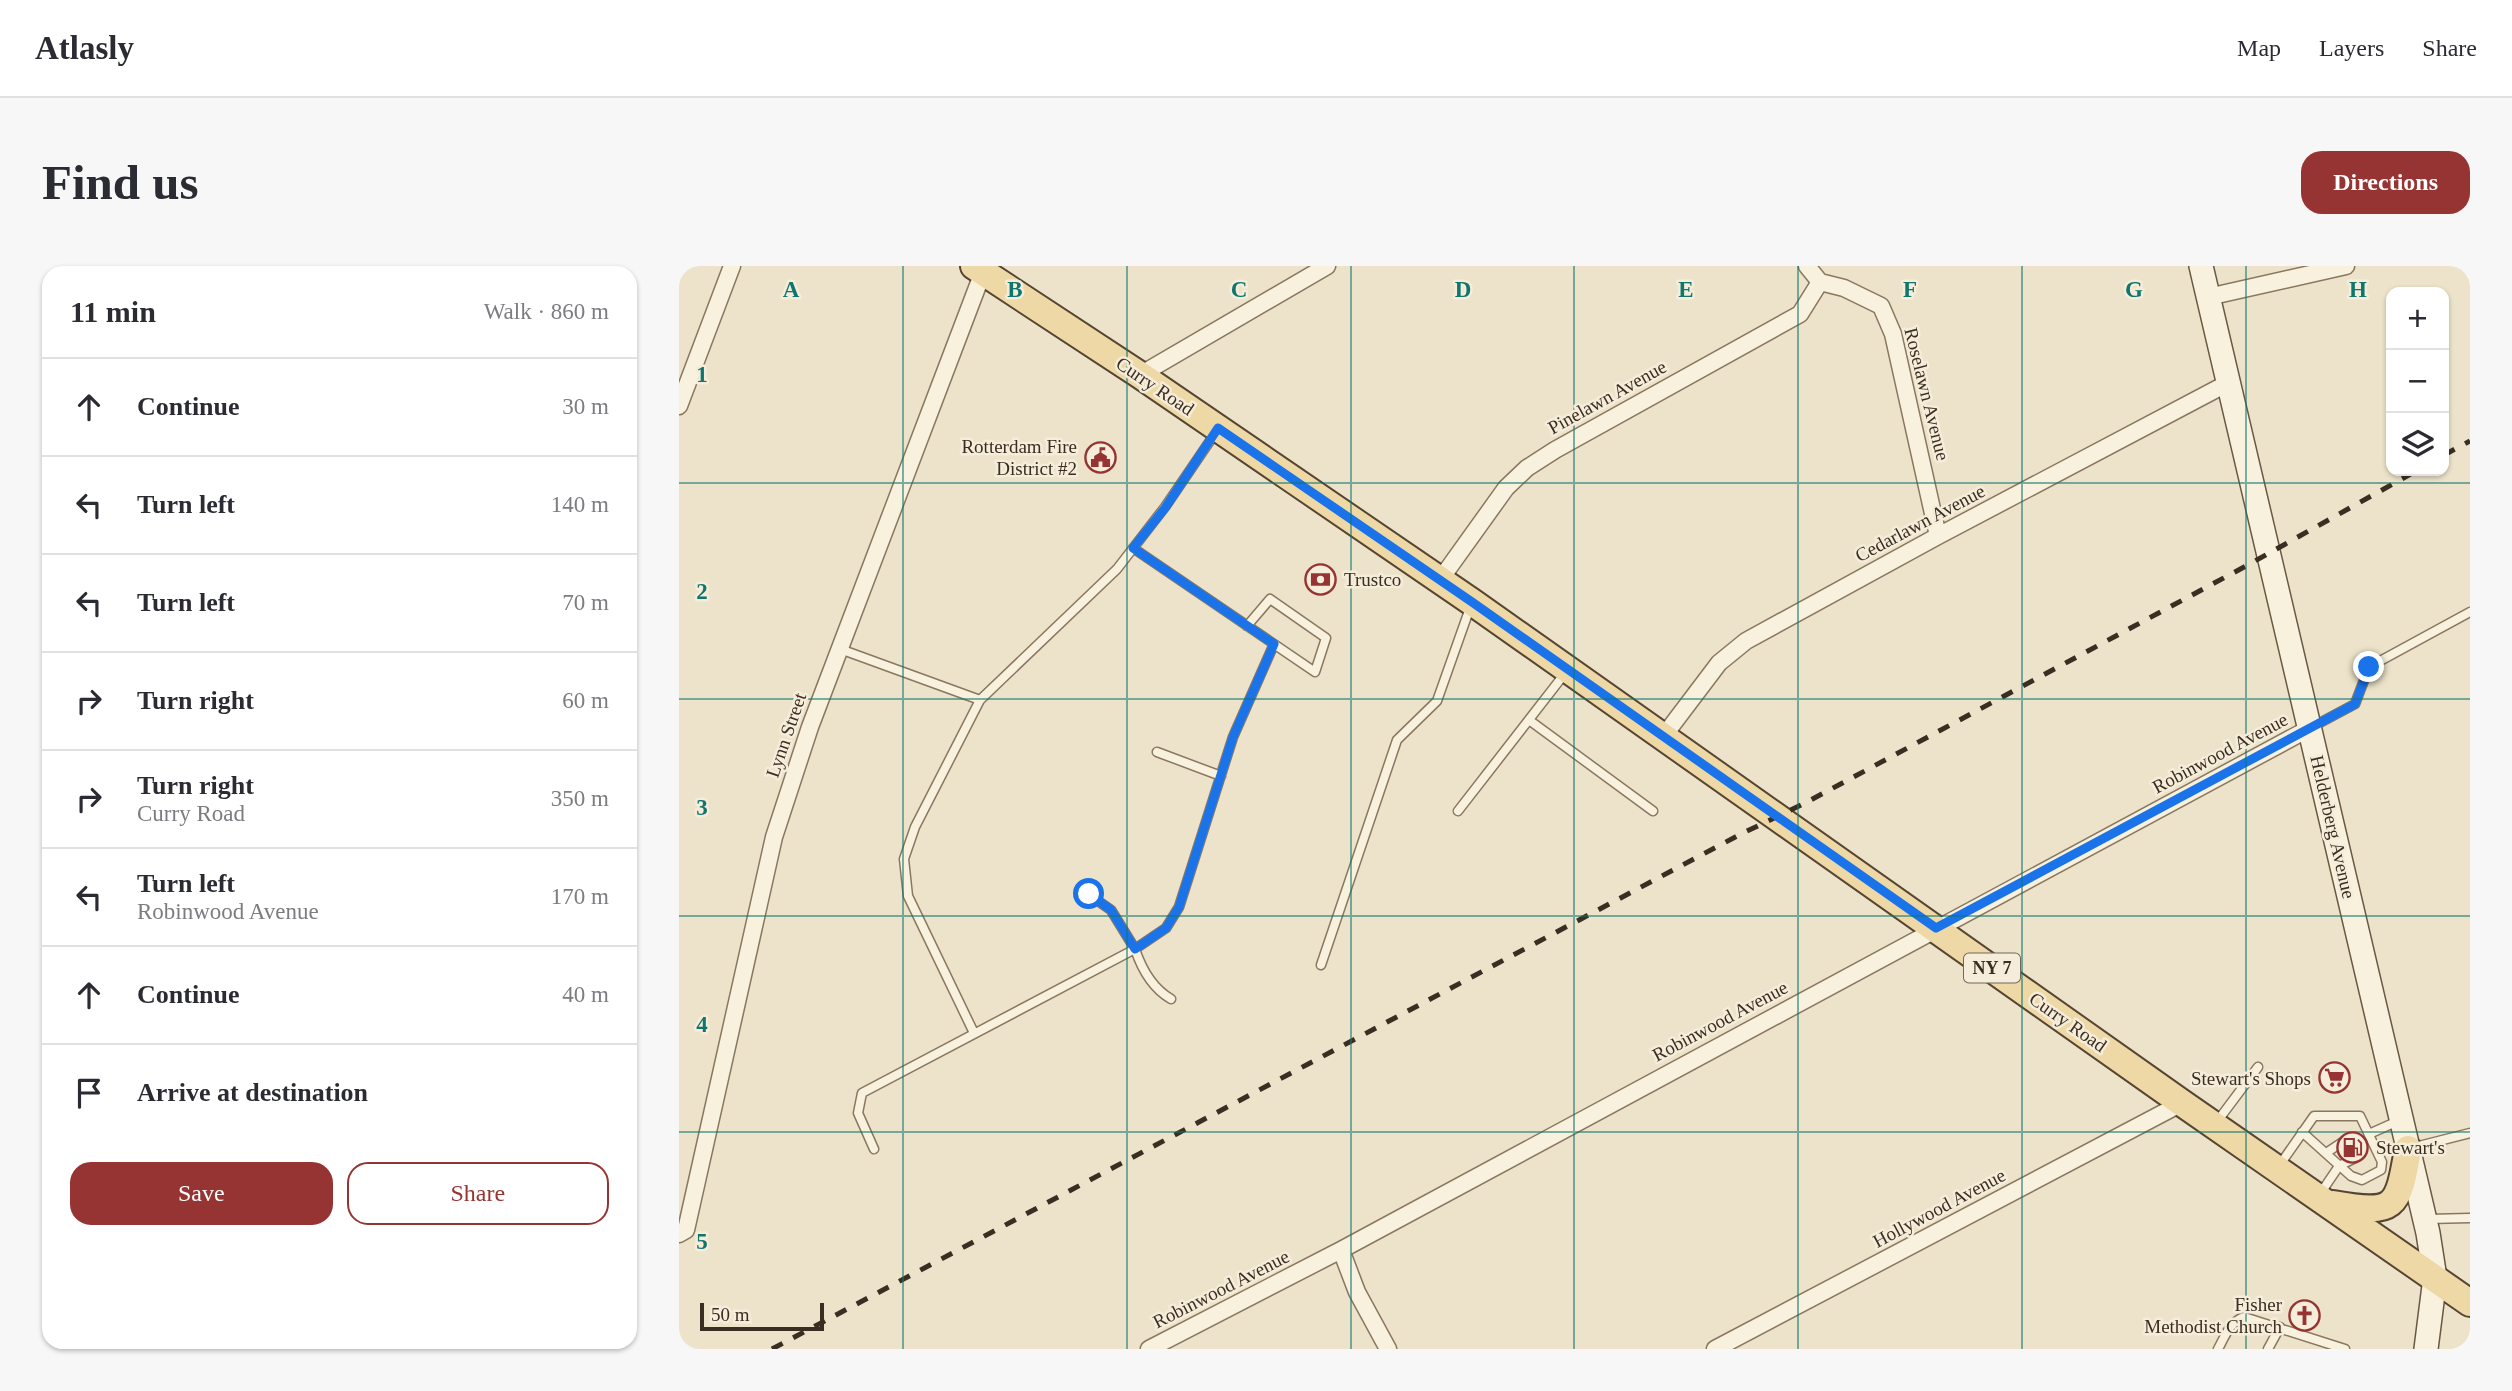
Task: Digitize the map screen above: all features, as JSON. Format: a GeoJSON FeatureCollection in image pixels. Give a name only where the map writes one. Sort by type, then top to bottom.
{"type":"FeatureCollection","features":[{"type":"Feature","properties":{"kind":"main road","name":"Curry Road"},"geometry":{"type":"LineString","coordinates":[[979,269],[1140,375],[1472,602],[2470,1303]]}},
{"type":"Feature","properties":{"kind":"main road"},"geometry":{"type":"LineString","coordinates":[[2324,1200],[2365,1210],[2382,1208],[2392,1202],[2401,1190],[2409,1149]]}},
{"type":"Feature","properties":{"kind":"street"},"geometry":{"type":"LineString","coordinates":[[679,403],[732,266]]}},
{"type":"Feature","properties":{"kind":"street"},"geometry":{"type":"LineString","coordinates":[[1140,375],[1327,266]]}},
{"type":"Feature","properties":{"kind":"street"},"geometry":{"type":"LineString","coordinates":[[1808,266],[1820,282]]}},
{"type":"Feature","properties":{"kind":"street","name":"Helderberg Avenue"},"geometry":{"type":"LineString","coordinates":[[2201,266],[2425,1219],[2435,1278],[2426,1349]]}},
{"type":"Feature","properties":{"kind":"street"},"geometry":{"type":"LineString","coordinates":[[2208,297],[2346,266]]}},
{"type":"Feature","properties":{"kind":"street","name":"Lynn Street"},"geometry":{"type":"LineString","coordinates":[[682,1232],[774,837],[810,727],[979,269]]}},
{"type":"Feature","properties":{"kind":"street","name":"Roselawn Avenue"},"geometry":{"type":"LineString","coordinates":[[1820,282],[1845,288],[1881,306],[1892,334],[1938,536]]}},
{"type":"Feature","properties":{"kind":"street","name":"Pinelawn Avenue"},"geometry":{"type":"LineString","coordinates":[[1440,580],[1506,488],[1527,468],[1800,314],[1820,282]]}},
{"type":"Feature","properties":{"kind":"street","name":"Cedarlawn Avenue"},"geometry":{"type":"LineString","coordinates":[[1663,737],[1719,663],[1746,642],[1938,536],[2228,383]]}},
{"type":"Feature","properties":{"kind":"street","name":"Robinwood Avenue"},"geometry":{"type":"LineString","coordinates":[[1149,1349],[1341,1250],[2309,728]]}},
{"type":"Feature","properties":{"kind":"street","name":"Hollywood Avenue"},"geometry":{"type":"LineString","coordinates":[[1715,1349],[2182,1103]]}},
{"type":"Feature","properties":{"kind":"street"},"geometry":{"type":"LineString","coordinates":[[1341,1250],[1357,1292],[1388,1349]]}},
{"type":"Feature","properties":{"kind":"lane"},"geometry":{"type":"LineString","coordinates":[[974,1033],[908,896],[904,859],[915,827],[980,700],[1117,569],[1165,508],[1218,428]]}},
{"type":"Feature","properties":{"kind":"lane"},"geometry":{"type":"LineString","coordinates":[[1133,548],[1247,626],[1315,672],[1326,638],[1270,600],[1247,626]]}},
{"type":"Feature","properties":{"kind":"lane"},"geometry":{"type":"LineString","coordinates":[[1321,965],[1397,740],[1437,701],[1472,602]]}},
{"type":"Feature","properties":{"kind":"lane"},"geometry":{"type":"LineString","coordinates":[[2309,728],[2355,704],[2369,667],[2470,612]]}},
{"type":"Feature","properties":{"kind":"lane"},"geometry":{"type":"LineString","coordinates":[[874,1149],[858,1113],[862,1093],[1135,949],[1166,928],[1179,907],[1233,737],[1274,644]]}},
{"type":"Feature","properties":{"kind":"lane"},"geometry":{"type":"LineString","coordinates":[[840,649],[980,700]]}},
{"type":"Feature","properties":{"kind":"lane"},"geometry":{"type":"LineString","coordinates":[[1458,811],[1567,670]]}},
{"type":"Feature","properties":{"kind":"lane"},"geometry":{"type":"LineString","coordinates":[[1529,720],[1653,811]]}},
{"type":"Feature","properties":{"kind":"lane"},"geometry":{"type":"LineString","coordinates":[[1157,752],[1221,776]]}},
{"type":"Feature","properties":{"kind":"lane"},"geometry":{"type":"LineString","coordinates":[[1089,894],[1111,910],[1135,949],[1141,966],[1158,991],[1171,999]]}},
{"type":"Feature","properties":{"kind":"lane"},"geometry":{"type":"LineString","coordinates":[[2215,1125],[2258,1067]]}},
{"type":"Feature","properties":{"kind":"lane"},"geometry":{"type":"LineString","coordinates":[[2278,1169],[2302,1132],[2314,1116],[2360,1116],[2371,1148],[2382,1162],[2381,1170],[2363,1180],[2351,1175],[2302,1132]]}},
{"type":"Feature","properties":{"kind":"lane"},"geometry":{"type":"LineString","coordinates":[[2364,1132],[2402,1120]]}},
{"type":"Feature","properties":{"kind":"lane"},"geometry":{"type":"LineString","coordinates":[[2409,1149],[2470,1133]]}},
{"type":"Feature","properties":{"kind":"lane"},"geometry":{"type":"LineString","coordinates":[[2326,1153],[2344,1141]]}},
{"type":"Feature","properties":{"kind":"lane"},"geometry":{"type":"LineString","coordinates":[[2324,1200],[2339,1166],[2354,1158]]}},
{"type":"Feature","properties":{"kind":"lane"},"geometry":{"type":"LineString","coordinates":[[2425,1219],[2470,1218]]}},
{"type":"Feature","properties":{"kind":"lane"},"geometry":{"type":"LineString","coordinates":[[2218,1349],[2230,1327],[2237,1319],[2244,1317],[2280,1327],[2319,1345],[2345,1349]]}},
{"type":"Feature","properties":{"kind":"lane"},"geometry":{"type":"LineString","coordinates":[[2268,1349],[2280,1327]]}},
{"type":"Feature","properties":{"kind":"railway"},"geometry":{"type":"LineString","coordinates":[[2449,452],[2470,441]]}},
{"type":"Feature","properties":{"kind":"railway"},"geometry":{"type":"LineString","coordinates":[[772,1349],[1739,835],[1807,802],[2246,566],[2407,476]]}},
{"type":"Feature","properties":{"kind":"place","name":"Rotterdam Fire District #2"},"geometry":{"type":"Point","coordinates":[1100,457]}},
{"type":"Feature","properties":{"kind":"place","name":"Trustco"},"geometry":{"type":"Point","coordinates":[1321,579]}},
{"type":"Feature","properties":{"kind":"place","name":"Stewart's Shops"},"geometry":{"type":"Point","coordinates":[2334,1078]}},
{"type":"Feature","properties":{"kind":"place","name":"Stewart's"},"geometry":{"type":"Point","coordinates":[2353,1147]}},
{"type":"Feature","properties":{"kind":"place","name":"Fisher Methodist Church"},"geometry":{"type":"Point","coordinates":[2305,1315]}},
{"type":"Feature","properties":{"kind":"route"},"geometry":{"type":"LineString","coordinates":[[1089,894],[1111,910],[1135,949],[1166,928],[1179,907],[1233,737],[1274,644],[1133,548],[1165,508],[1218,428],[1472,602],[1936,928],[2355,704],[2369,667]]}}]}
